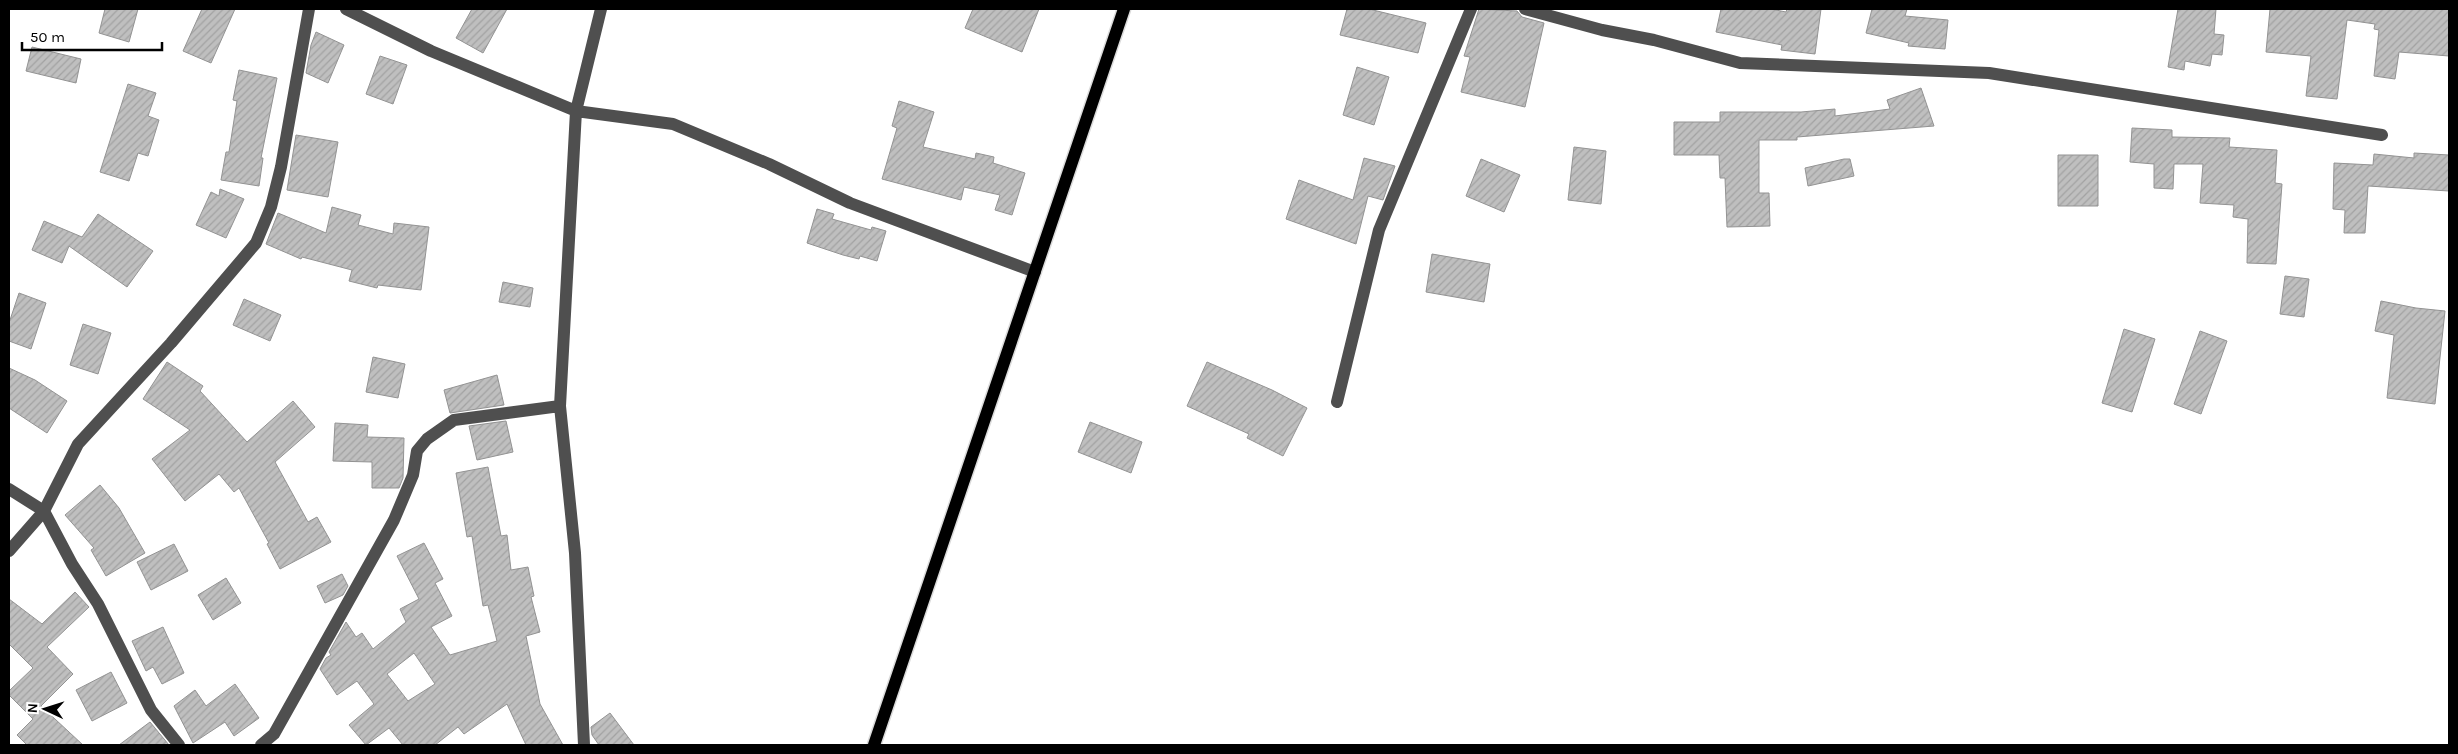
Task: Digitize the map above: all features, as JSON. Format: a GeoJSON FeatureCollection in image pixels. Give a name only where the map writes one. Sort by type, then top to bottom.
{"type":"FeatureCollection","features":[{"type":"Feature","properties":{"kind":"main road"},"geometry":{"type":"LineString","coordinates":[[874,745],[1124,9]]}},
{"type":"Feature","properties":{"kind":"street"},"geometry":{"type":"LineString","coordinates":[[9,551],[44,511],[78,444],[171,342],[256,244],[271,207],[281,167],[309,9]]}},
{"type":"Feature","properties":{"kind":"street"},"geometry":{"type":"LineString","coordinates":[[346,9],[431,51],[576,111],[673,124],[769,164],[850,203],[1035,272]]}},
{"type":"Feature","properties":{"kind":"street"},"geometry":{"type":"LineString","coordinates":[[584,745],[575,553],[560,406],[576,111],[601,9]]}},
{"type":"Feature","properties":{"kind":"street"},"geometry":{"type":"LineString","coordinates":[[1336,402],[1379,230],[1471,9]]}},
{"type":"Feature","properties":{"kind":"street"},"geometry":{"type":"LineString","coordinates":[[1525,9],[1602,30],[1654,40],[1740,63],[1989,73],[2382,135]]}},
{"type":"Feature","properties":{"kind":"street"},"geometry":{"type":"LineString","coordinates":[[261,745],[274,734],[394,520],[413,475],[417,451],[427,439],[454,420],[560,406]]}},
{"type":"Feature","properties":{"kind":"street"},"geometry":{"type":"LineString","coordinates":[[9,489],[44,511],[72,564],[98,604],[151,710],[180,745]]}},
{"type":"Feature","properties":{"kind":"building"},"geometry":{"type":"Polygon","coordinates":[[[105,9],[138,9],[129,42],[99,33],[105,9]]]}},
{"type":"Feature","properties":{"kind":"building"},"geometry":{"type":"Polygon","coordinates":[[[202,9],[235,9],[211,63],[183,51],[202,9]]]}},
{"type":"Feature","properties":{"kind":"building"},"geometry":{"type":"Polygon","coordinates":[[[472,9],[507,9],[483,53],[456,38],[472,9]]]}},
{"type":"Feature","properties":{"kind":"building"},"geometry":{"type":"Polygon","coordinates":[[[973,9],[1039,9],[1022,52],[965,28],[973,9]]]}},
{"type":"Feature","properties":{"kind":"building"},"geometry":{"type":"Polygon","coordinates":[[[1347,9],[1369,9],[1426,23],[1418,53],[1340,35],[1347,9]]]}},
{"type":"Feature","properties":{"kind":"building"},"geometry":{"type":"Polygon","coordinates":[[[1479,9],[1517,11],[1522,17],[1544,23],[1525,107],[1461,92],[1470,57],[1464,56],[1479,9]]]}},
{"type":"Feature","properties":{"kind":"building"},"geometry":{"type":"Polygon","coordinates":[[[1721,9],[1771,9],[1786,12],[1787,9],[1821,9],[1815,54],[1781,50],[1782,45],[1716,32],[1721,9]]]}},
{"type":"Feature","properties":{"kind":"building"},"geometry":{"type":"Polygon","coordinates":[[[1872,9],[1907,9],[1905,16],[1948,20],[1945,49],[1908,46],[1909,43],[1866,33],[1872,9]]]}},
{"type":"Feature","properties":{"kind":"building"},"geometry":{"type":"Polygon","coordinates":[[[2178,9],[2216,9],[2214,34],[2224,35],[2222,55],[2212,54],[2210,66],[2185,61],[2184,70],[2168,67],[2178,9]]]}},
{"type":"Feature","properties":{"kind":"building"},"geometry":{"type":"Polygon","coordinates":[[[2270,9],[2449,9],[2449,56],[2399,52],[2395,79],[2374,76],[2379,30],[2374,29],[2375,24],[2347,20],[2337,99],[2306,96],[2311,56],[2266,52],[2270,9]]]}},
{"type":"Feature","properties":{"kind":"building"},"geometry":{"type":"Polygon","coordinates":[[[316,32],[344,45],[328,83],[306,73],[311,45],[316,32]]]}},
{"type":"Feature","properties":{"kind":"building"},"geometry":{"type":"Polygon","coordinates":[[[32,47],[81,59],[76,83],[26,71],[32,47]]]}},
{"type":"Feature","properties":{"kind":"building"},"geometry":{"type":"Polygon","coordinates":[[[380,56],[407,65],[393,104],[366,94],[380,56]]]}},
{"type":"Feature","properties":{"kind":"building"},"geometry":{"type":"Polygon","coordinates":[[[1357,67],[1389,77],[1374,125],[1343,115],[1357,67]]]}},
{"type":"Feature","properties":{"kind":"building"},"geometry":{"type":"Polygon","coordinates":[[[239,70],[277,78],[261,158],[263,158],[259,186],[221,180],[226,152],[229,152],[237,101],[233,100],[239,70]]]}},
{"type":"Feature","properties":{"kind":"building"},"geometry":{"type":"Polygon","coordinates":[[[128,84],[156,93],[148,116],[159,120],[148,156],[138,153],[129,181],[100,172],[128,84]]]}},
{"type":"Feature","properties":{"kind":"building"},"geometry":{"type":"Polygon","coordinates":[[[1921,88],[1934,126],[1797,137],[1797,140],[1759,140],[1759,193],[1769,193],[1770,226],[1727,227],[1725,178],[1720,178],[1719,155],[1674,155],[1674,122],[1720,122],[1720,112],[1801,112],[1835,109],[1835,116],[1890,109],[1887,100],[1921,88]]]}},
{"type":"Feature","properties":{"kind":"building"},"geometry":{"type":"Polygon","coordinates":[[[899,101],[934,112],[923,147],[975,159],[976,153],[994,157],[993,163],[1025,173],[1012,215],[995,210],[1000,195],[964,187],[961,200],[882,179],[897,128],[892,126],[899,101]]]}},
{"type":"Feature","properties":{"kind":"building"},"geometry":{"type":"Polygon","coordinates":[[[2132,128],[2172,130],[2172,137],[2230,138],[2229,147],[2277,150],[2275,183],[2282,184],[2276,264],[2247,263],[2248,219],[2233,217],[2234,205],[2200,203],[2203,164],[2174,164],[2173,189],[2154,188],[2154,164],[2130,162],[2132,128]]]}},
{"type":"Feature","properties":{"kind":"building"},"geometry":{"type":"Polygon","coordinates":[[[296,135],[338,142],[328,197],[287,190],[296,135]]]}},
{"type":"Feature","properties":{"kind":"building"},"geometry":{"type":"Polygon","coordinates":[[[1574,147],[1606,151],[1601,204],[1568,200],[1574,147]]]}},
{"type":"Feature","properties":{"kind":"building"},"geometry":{"type":"Polygon","coordinates":[[[2414,153],[2449,155],[2449,191],[2368,186],[2365,233],[2344,233],[2345,210],[2333,209],[2334,163],[2373,165],[2374,154],[2414,158],[2414,153]]]}},
{"type":"Feature","properties":{"kind":"building"},"geometry":{"type":"Polygon","coordinates":[[[2058,155],[2098,155],[2098,206],[2058,206],[2058,155]]]}},
{"type":"Feature","properties":{"kind":"building"},"geometry":{"type":"Polygon","coordinates":[[[1364,158],[1395,166],[1383,200],[1368,196],[1356,244],[1286,219],[1299,180],[1353,200],[1364,158]]]}},
{"type":"Feature","properties":{"kind":"building"},"geometry":{"type":"Polygon","coordinates":[[[1481,159],[1520,175],[1504,212],[1466,196],[1481,159]]]}},
{"type":"Feature","properties":{"kind":"building"},"geometry":{"type":"Polygon","coordinates":[[[1850,159],[1854,176],[1808,186],[1805,168],[1850,159]]]}},
{"type":"Feature","properties":{"kind":"building"},"geometry":{"type":"Polygon","coordinates":[[[220,189],[244,199],[226,238],[196,225],[211,192],[219,196],[220,189]]]}},
{"type":"Feature","properties":{"kind":"building"},"geometry":{"type":"Polygon","coordinates":[[[332,207],[361,215],[358,225],[393,234],[394,223],[429,227],[421,290],[378,285],[377,288],[349,281],[352,270],[302,257],[301,259],[266,244],[278,213],[326,233],[332,207]]]}},
{"type":"Feature","properties":{"kind":"building"},"geometry":{"type":"Polygon","coordinates":[[[817,209],[834,214],[832,219],[871,230],[872,227],[886,231],[877,261],[860,256],[859,259],[843,255],[807,243],[817,209]]]}},
{"type":"Feature","properties":{"kind":"building"},"geometry":{"type":"Polygon","coordinates":[[[98,214],[153,251],[127,287],[69,246],[62,263],[32,250],[44,221],[82,237],[98,214]]]}},
{"type":"Feature","properties":{"kind":"building"},"geometry":{"type":"Polygon","coordinates":[[[1432,254],[1490,264],[1484,302],[1426,292],[1432,254]]]}},
{"type":"Feature","properties":{"kind":"building"},"geometry":{"type":"Polygon","coordinates":[[[2285,276],[2309,279],[2304,317],[2280,314],[2285,276]]]}},
{"type":"Feature","properties":{"kind":"building"},"geometry":{"type":"Polygon","coordinates":[[[503,282],[533,288],[530,307],[499,302],[503,282]]]}},
{"type":"Feature","properties":{"kind":"building"},"geometry":{"type":"Polygon","coordinates":[[[19,293],[46,303],[31,349],[9,341],[9,323],[19,293]]]}},
{"type":"Feature","properties":{"kind":"building"},"geometry":{"type":"Polygon","coordinates":[[[244,299],[281,315],[270,341],[233,325],[244,299]]]}},
{"type":"Feature","properties":{"kind":"building"},"geometry":{"type":"Polygon","coordinates":[[[2381,301],[2416,308],[2445,311],[2435,404],[2387,398],[2394,335],[2375,331],[2381,301]]]}},
{"type":"Feature","properties":{"kind":"building"},"geometry":{"type":"Polygon","coordinates":[[[83,324],[111,333],[98,374],[70,365],[83,324]]]}},
{"type":"Feature","properties":{"kind":"building"},"geometry":{"type":"Polygon","coordinates":[[[2124,329],[2155,339],[2132,412],[2102,403],[2124,329]]]}},
{"type":"Feature","properties":{"kind":"building"},"geometry":{"type":"Polygon","coordinates":[[[2200,331],[2227,341],[2201,414],[2174,404],[2200,331]]]}},
{"type":"Feature","properties":{"kind":"building"},"geometry":{"type":"Polygon","coordinates":[[[373,357],[405,364],[398,398],[366,392],[373,357]]]}},
{"type":"Feature","properties":{"kind":"building"},"geometry":{"type":"Polygon","coordinates":[[[167,362],[203,386],[200,391],[247,442],[293,401],[315,427],[275,462],[308,522],[317,517],[331,542],[280,569],[267,544],[269,543],[239,488],[234,492],[219,474],[185,501],[152,459],[190,430],[143,399],[167,362]]]}},
{"type":"Feature","properties":{"kind":"building"},"geometry":{"type":"Polygon","coordinates":[[[1207,362],[1272,390],[1307,408],[1283,456],[1247,438],[1249,434],[1187,406],[1207,362]]]}},
{"type":"Feature","properties":{"kind":"building"},"geometry":{"type":"Polygon","coordinates":[[[9,368],[35,380],[67,401],[47,433],[9,408],[9,368]]]}},
{"type":"Feature","properties":{"kind":"building"},"geometry":{"type":"Polygon","coordinates":[[[497,375],[504,405],[450,413],[444,390],[497,375]]]}},
{"type":"Feature","properties":{"kind":"building"},"geometry":{"type":"Polygon","coordinates":[[[506,421],[513,452],[477,460],[469,426],[506,421]]]}},
{"type":"Feature","properties":{"kind":"building"},"geometry":{"type":"Polygon","coordinates":[[[1090,422],[1142,442],[1131,473],[1078,452],[1090,422]]]}},
{"type":"Feature","properties":{"kind":"building"},"geometry":{"type":"Polygon","coordinates":[[[335,423],[368,425],[367,437],[404,438],[403,478],[399,488],[372,488],[372,462],[333,461],[335,423]]]}},
{"type":"Feature","properties":{"kind":"building"},"geometry":{"type":"Polygon","coordinates":[[[488,467],[501,536],[507,535],[511,570],[528,567],[534,596],[531,597],[540,632],[526,636],[540,704],[563,745],[526,745],[507,704],[464,734],[458,727],[435,745],[403,745],[389,728],[366,745],[349,725],[374,704],[357,681],[337,695],[320,669],[326,658],[331,655],[329,652],[346,622],[356,637],[362,633],[373,649],[406,622],[400,609],[419,599],[397,556],[424,543],[443,579],[435,583],[452,616],[431,627],[450,655],[497,641],[488,605],[483,606],[472,536],[467,537],[456,473],[488,467]],[[414,653],[387,674],[408,701],[435,684],[414,653]]]}},
{"type":"Feature","properties":{"kind":"building"},"geometry":{"type":"Polygon","coordinates":[[[100,485],[119,508],[145,553],[106,576],[91,550],[94,548],[65,515],[100,485]]]}},
{"type":"Feature","properties":{"kind":"building"},"geometry":{"type":"Polygon","coordinates":[[[174,544],[188,571],[151,590],[137,562],[174,544]]]}},
{"type":"Feature","properties":{"kind":"building"},"geometry":{"type":"Polygon","coordinates":[[[342,574],[348,586],[343,595],[325,603],[317,586],[342,574]]]}},
{"type":"Feature","properties":{"kind":"building"},"geometry":{"type":"Polygon","coordinates":[[[226,578],[241,603],[213,620],[198,595],[226,578]]]}},
{"type":"Feature","properties":{"kind":"building"},"geometry":{"type":"Polygon","coordinates":[[[75,592],[89,607],[47,647],[73,674],[41,706],[83,745],[27,745],[17,735],[33,719],[9,695],[9,691],[33,668],[9,644],[9,599],[42,624],[75,592]]]}},
{"type":"Feature","properties":{"kind":"building"},"geometry":{"type":"Polygon","coordinates":[[[163,627],[184,673],[162,684],[153,667],[146,671],[132,641],[163,627]]]}},
{"type":"Feature","properties":{"kind":"building"},"geometry":{"type":"Polygon","coordinates":[[[111,672],[127,703],[92,721],[76,690],[111,672]]]}},
{"type":"Feature","properties":{"kind":"building"},"geometry":{"type":"Polygon","coordinates":[[[235,684],[259,718],[234,736],[225,722],[193,743],[174,706],[195,690],[206,706],[235,684]]]}},
{"type":"Feature","properties":{"kind":"building"},"geometry":{"type":"Polygon","coordinates":[[[610,713],[634,745],[599,745],[592,735],[591,727],[610,713]]]}},
{"type":"Feature","properties":{"kind":"building"},"geometry":{"type":"Polygon","coordinates":[[[150,722],[169,745],[119,745],[150,722]]]}}]}
